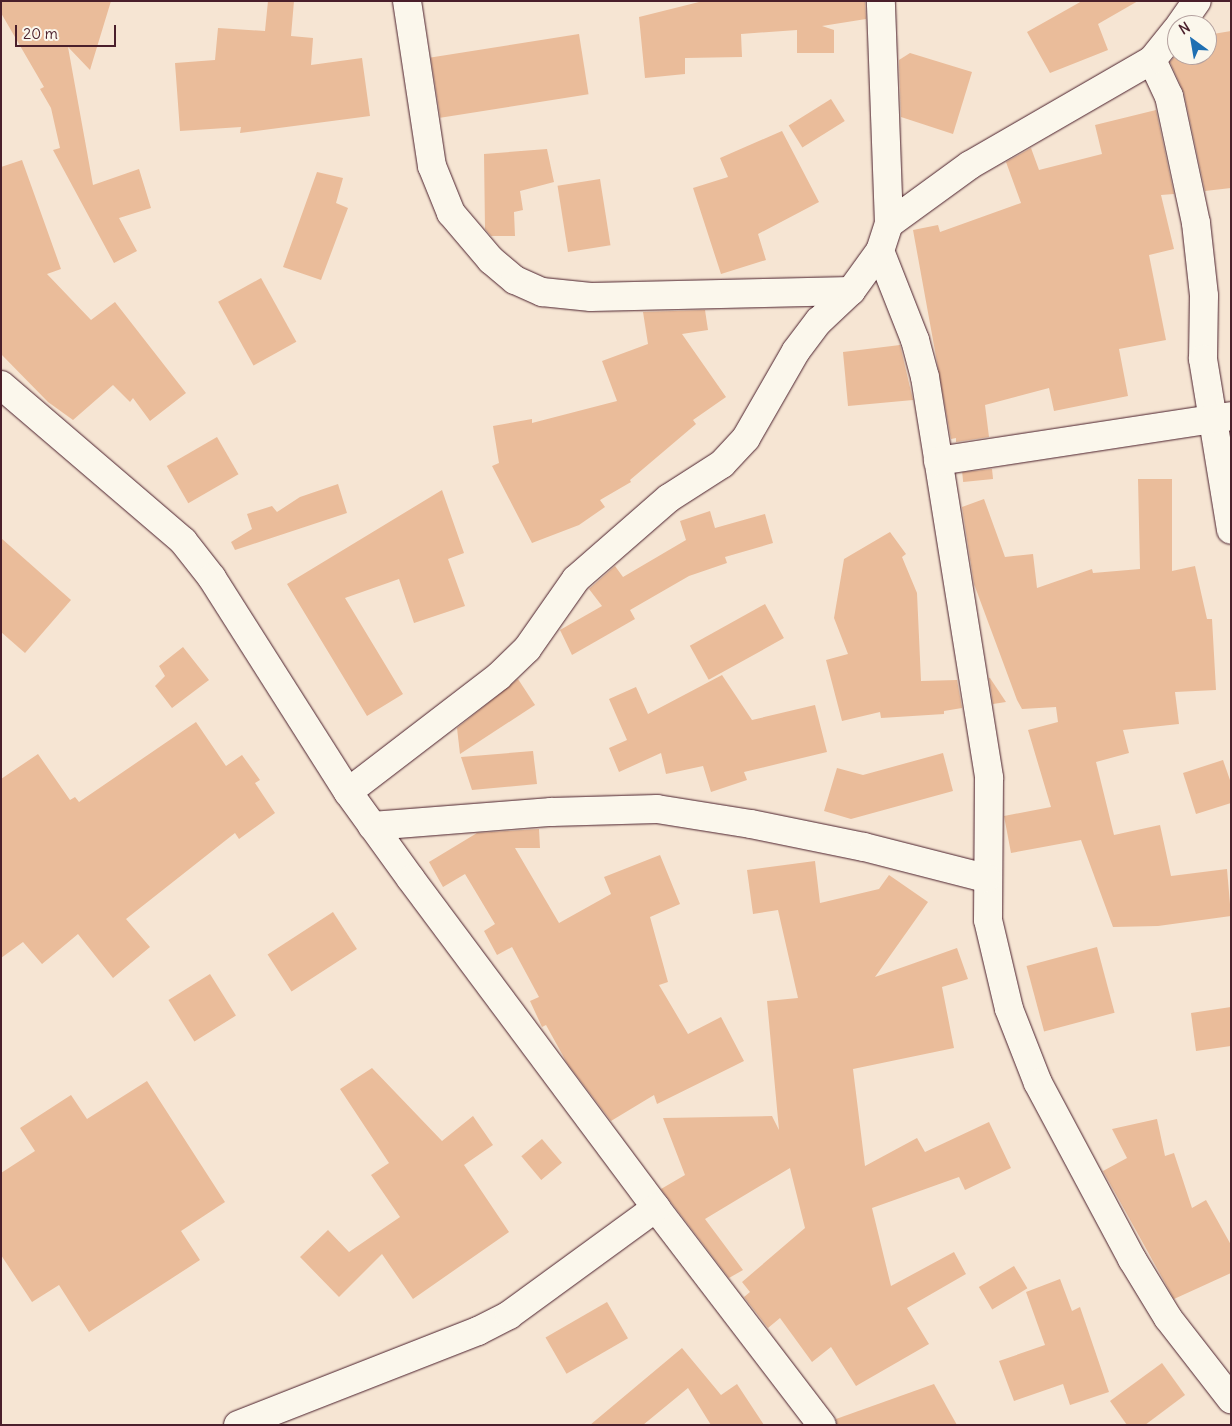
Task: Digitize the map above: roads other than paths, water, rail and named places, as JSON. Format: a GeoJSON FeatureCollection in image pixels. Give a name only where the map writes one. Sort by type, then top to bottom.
{"type":"FeatureCollection","features":[{"type":"Feature","properties":{"kind":"street"},"geometry":{"type":"LineString","coordinates":[[407,1],[432,166],[451,213],[491,260],[515,280],[542,292],[591,297],[850,291]]}},
{"type":"Feature","properties":{"kind":"street"},"geometry":{"type":"LineString","coordinates":[[348,792],[499,676],[528,649],[576,579],[669,498],[722,464],[746,438],[796,351],[819,321],[850,291],[880,251],[889,224],[881,1]]}},
{"type":"Feature","properties":{"kind":"street"},"geometry":{"type":"LineString","coordinates":[[1187,15],[1197,1]]}},
{"type":"Feature","properties":{"kind":"street"},"geometry":{"type":"LineString","coordinates":[[889,224],[970,165],[1152,60],[1167,41]]}},
{"type":"Feature","properties":{"kind":"street"},"geometry":{"type":"LineString","coordinates":[[1152,60],[1169,96],[1196,223],[1204,296],[1203,359],[1220,418],[1231,530]]}},
{"type":"Feature","properties":{"kind":"street"},"geometry":{"type":"LineString","coordinates":[[880,251],[915,340],[938,461],[989,778],[991,806],[986,878],[988,920],[1009,1009],[1038,1083],[1137,1268],[1168,1318],[1231,1399]]}},
{"type":"Feature","properties":{"kind":"street"},"geometry":{"type":"LineString","coordinates":[[1,384],[183,541],[212,578],[348,792],[372,826],[656,1208],[822,1425]]}},
{"type":"Feature","properties":{"kind":"street"},"geometry":{"type":"LineString","coordinates":[[938,461],[1220,418]]}},
{"type":"Feature","properties":{"kind":"street"},"geometry":{"type":"LineString","coordinates":[[372,826],[551,812],[657,809],[751,824],[855,845],[986,878]]}},
{"type":"Feature","properties":{"kind":"street"},"geometry":{"type":"LineString","coordinates":[[238,1425],[478,1331],[509,1315],[656,1208]]}}]}
